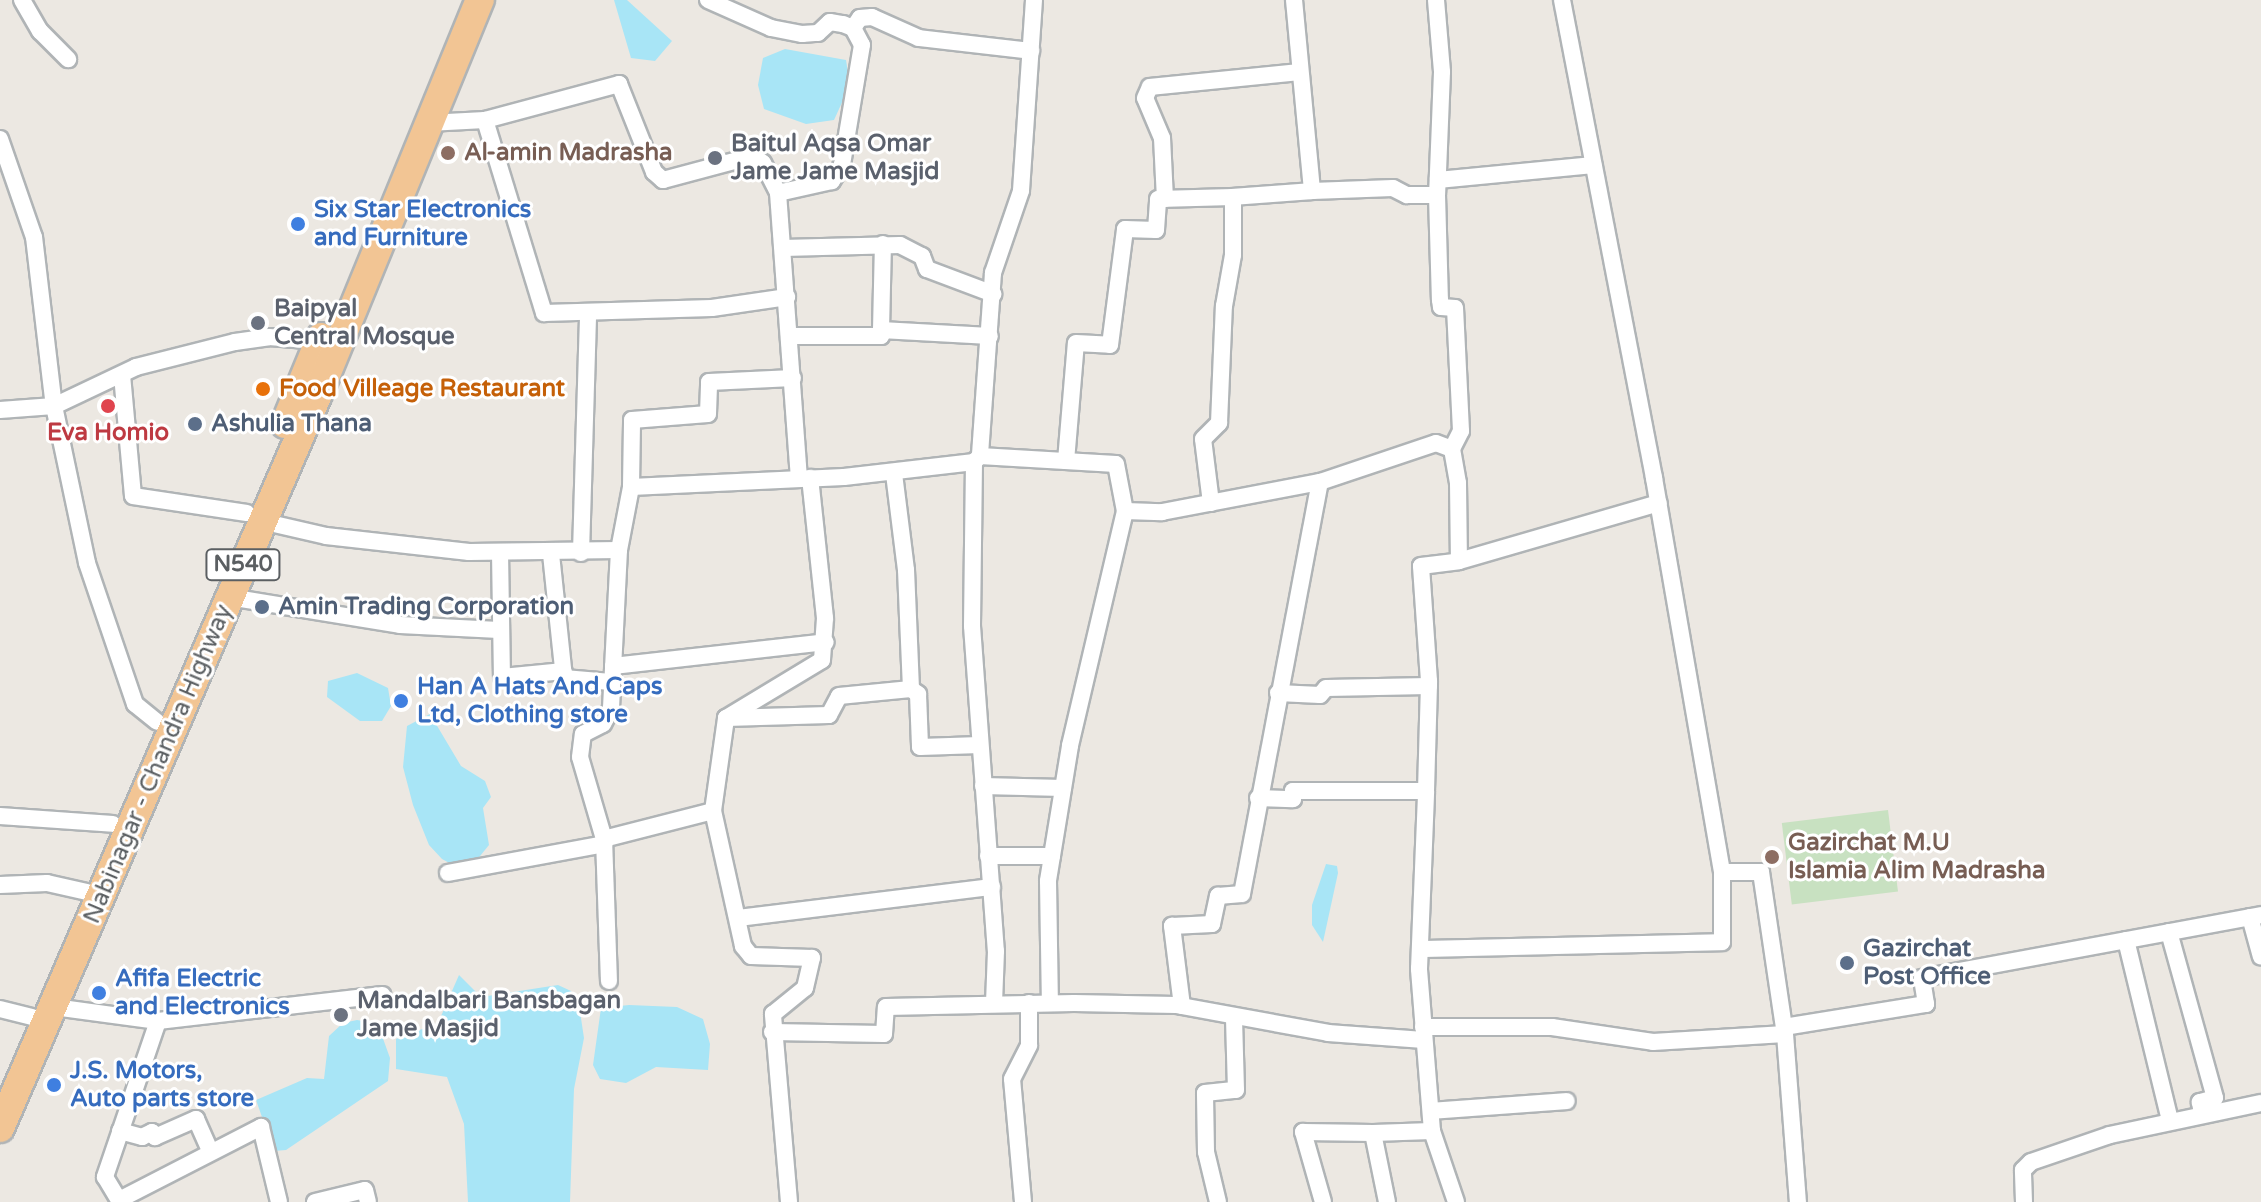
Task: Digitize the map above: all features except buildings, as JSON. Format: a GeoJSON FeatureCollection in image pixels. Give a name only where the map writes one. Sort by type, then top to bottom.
{"type":"FeatureCollection","features":[{"type":"Feature","properties":{"kind":"highway","name":"Nabinagar - Chandra Highway"},"geometry":{"type":"LineString","coordinates":[[0,1090],[43,1012],[229,597],[254,517],[319,341],[460,0]]}},
{"type":"Feature","properties":{"kind":"highway","name":"Nabinagar - Chandra Highway"},"geometry":{"type":"LineString","coordinates":[[0,1128],[113,824],[157,722],[254,517],[480,0]]}},
{"type":"Feature","properties":{"kind":"street"},"geometry":{"type":"LineString","coordinates":[[22,0],[40,31],[68,59]]}},
{"type":"Feature","properties":{"kind":"street"},"geometry":{"type":"LineString","coordinates":[[708,0],[757,23],[802,34],[818,33],[830,22],[853,28],[862,45],[842,165],[832,181],[778,193]]}},
{"type":"Feature","properties":{"kind":"street"},"geometry":{"type":"LineString","coordinates":[[994,1003],[992,887],[972,626],[977,459],[990,336],[993,273],[1021,191],[1034,0]]}},
{"type":"Feature","properties":{"kind":"street"},"geometry":{"type":"LineString","coordinates":[[1294,0],[1312,191]]}},
{"type":"Feature","properties":{"kind":"street"},"geometry":{"type":"LineString","coordinates":[[1436,0],[1442,72],[1438,188],[1440,300],[1441,307],[1455,308],[1461,431],[1452,449],[1458,483],[1459,561]]}},
{"type":"Feature","properties":{"kind":"street"},"geometry":{"type":"LineString","coordinates":[[1421,949],[1722,942],[1722,872],[1659,503],[1562,0]]}},
{"type":"Feature","properties":{"kind":"street"},"geometry":{"type":"LineString","coordinates":[[853,28],[860,18],[872,17],[919,38],[1031,51]]}},
{"type":"Feature","properties":{"kind":"street"},"geometry":{"type":"LineString","coordinates":[[1165,199],[1162,138],[1145,98],[1150,87],[1299,72]]}},
{"type":"Feature","properties":{"kind":"street"},"geometry":{"type":"LineString","coordinates":[[428,123],[485,120],[619,84],[654,172],[663,180],[753,156],[763,163],[778,193],[793,378],[826,642],[822,660],[726,718]]}},
{"type":"Feature","properties":{"kind":"street"},"geometry":{"type":"LineString","coordinates":[[485,120],[540,307],[551,314],[712,308],[787,297]]}},
{"type":"Feature","properties":{"kind":"street"},"geometry":{"type":"LineString","coordinates":[[0,139],[34,237],[54,406],[87,563],[117,659],[135,704],[157,722]]}},
{"type":"Feature","properties":{"kind":"street"},"geometry":{"type":"LineString","coordinates":[[1066,461],[1077,340],[1110,345],[1124,232],[1156,230],[1157,201],[1393,188],[1407,195],[1593,165]]}},
{"type":"Feature","properties":{"kind":"street"},"geometry":{"type":"LineString","coordinates":[[1211,503],[1203,439],[1219,423],[1224,306],[1233,255],[1233,197]]}},
{"type":"Feature","properties":{"kind":"street"},"geometry":{"type":"LineString","coordinates":[[783,248],[883,244],[916,250],[927,269],[993,294]]}},
{"type":"Feature","properties":{"kind":"street"},"geometry":{"type":"LineString","coordinates":[[790,336],[881,336],[883,244]]}},
{"type":"Feature","properties":{"kind":"street"},"geometry":{"type":"LineString","coordinates":[[581,553],[588,315]]}},
{"type":"Feature","properties":{"kind":"street"},"geometry":{"type":"LineString","coordinates":[[881,330],[990,336]]}},
{"type":"Feature","properties":{"kind":"street"},"geometry":{"type":"LineString","coordinates":[[0,410],[54,406],[122,375],[235,342],[269,337],[319,341]]}},
{"type":"Feature","properties":{"kind":"street"},"geometry":{"type":"LineString","coordinates":[[122,375],[133,496],[254,517],[274,528],[363,541],[551,554],[619,550]]}},
{"type":"Feature","properties":{"kind":"street"},"geometry":{"type":"LineString","coordinates":[[609,981],[604,842],[580,745],[583,734],[607,718],[619,550],[631,487],[632,420],[708,414],[707,383],[793,378]]}},
{"type":"Feature","properties":{"kind":"street"},"geometry":{"type":"LineString","coordinates":[[1125,511],[1162,512],[1320,482],[1421,445],[1452,449]]}},
{"type":"Feature","properties":{"kind":"street"},"geometry":{"type":"LineString","coordinates":[[631,487],[894,473],[977,459],[1116,464],[1125,511],[1063,788],[1052,856],[1050,1003]]}},
{"type":"Feature","properties":{"kind":"street"},"geometry":{"type":"LineString","coordinates":[[894,473],[906,570],[911,689]]}},
{"type":"Feature","properties":{"kind":"street"},"geometry":{"type":"LineString","coordinates":[[1182,1006],[1172,926],[1212,924],[1218,896],[1242,894],[1320,482]]}},
{"type":"Feature","properties":{"kind":"street"},"geometry":{"type":"LineString","coordinates":[[1456,1202],[1443,1159],[1434,1149],[1424,1034],[1421,949],[1429,686],[1421,566],[1459,561],[1659,503]]}},
{"type":"Feature","properties":{"kind":"street"},"geometry":{"type":"LineString","coordinates":[[500,552],[502,677],[564,671]]}},
{"type":"Feature","properties":{"kind":"street"},"geometry":{"type":"LineString","coordinates":[[551,554],[564,671],[569,680],[826,642]]}},
{"type":"Feature","properties":{"kind":"street"},"geometry":{"type":"LineString","coordinates":[[229,597],[400,625],[499,630]]}},
{"type":"Feature","properties":{"kind":"street"},"geometry":{"type":"LineString","coordinates":[[1278,693],[1429,686]]}},
{"type":"Feature","properties":{"kind":"street"},"geometry":{"type":"LineString","coordinates":[[726,718],[829,715],[839,696],[911,689],[918,694],[920,747],[980,745]]}},
{"type":"Feature","properties":{"kind":"street"},"geometry":{"type":"LineString","coordinates":[[726,718],[713,811],[738,918],[751,956],[812,958],[805,988],[778,1005],[772,1032],[789,1202]]}},
{"type":"Feature","properties":{"kind":"street"},"geometry":{"type":"LineString","coordinates":[[983,786],[1063,788]]}},
{"type":"Feature","properties":{"kind":"street"},"geometry":{"type":"LineString","coordinates":[[1258,798],[1293,799],[1293,791],[1426,791]]}},
{"type":"Feature","properties":{"kind":"street"},"geometry":{"type":"LineString","coordinates":[[448,873],[604,842],[713,811]]}},
{"type":"Feature","properties":{"kind":"street"},"geometry":{"type":"LineString","coordinates":[[0,816],[113,824]]}},
{"type":"Feature","properties":{"kind":"street"},"geometry":{"type":"LineString","coordinates":[[988,856],[1052,856]]}},
{"type":"Feature","properties":{"kind":"street"},"geometry":{"type":"LineString","coordinates":[[1722,872],[1761,872],[1785,1030],[1798,1202]]}},
{"type":"Feature","properties":{"kind":"street"},"geometry":{"type":"LineString","coordinates":[[0,885],[47,883],[87,892]]}},
{"type":"Feature","properties":{"kind":"street"},"geometry":{"type":"LineString","coordinates":[[738,918],[992,887]]}},
{"type":"Feature","properties":{"kind":"street"},"geometry":{"type":"LineString","coordinates":[[772,1032],[884,1034],[886,1007],[1050,1003],[1182,1006],[1328,1033],[1424,1034],[1552,1027],[1653,1042],[1785,1030],[1926,1004],[1922,978],[2256,916],[2261,957]]}},
{"type":"Feature","properties":{"kind":"street"},"geometry":{"type":"LineString","coordinates":[[2169,932],[2215,1098],[2200,1102],[2202,1115]]}},
{"type":"Feature","properties":{"kind":"street"},"geometry":{"type":"LineString","coordinates":[[2126,940],[2170,1121]]}},
{"type":"Feature","properties":{"kind":"street"},"geometry":{"type":"LineString","coordinates":[[0,1009],[158,1021],[382,995]]}},
{"type":"Feature","properties":{"kind":"street"},"geometry":{"type":"LineString","coordinates":[[1023,1202],[1012,1079],[1029,1045],[1029,1003]]}},
{"type":"Feature","properties":{"kind":"street"},"geometry":{"type":"LineString","coordinates":[[1218,1202],[1206,1152],[1205,1093],[1236,1090],[1234,1017]]}},
{"type":"Feature","properties":{"kind":"street"},"geometry":{"type":"LineString","coordinates":[[158,1021],[105,1177],[117,1201],[261,1127],[279,1202]]}},
{"type":"Feature","properties":{"kind":"street"},"geometry":{"type":"LineString","coordinates":[[1431,1111],[1567,1101]]}},
{"type":"Feature","properties":{"kind":"street"},"geometry":{"type":"LineString","coordinates":[[2024,1202],[2023,1170],[2031,1162],[2170,1121],[2261,1103]]}},
{"type":"Feature","properties":{"kind":"street"},"geometry":{"type":"LineString","coordinates":[[120,1131],[142,1137],[152,1132],[155,1137],[196,1119],[211,1152]]}},
{"type":"Feature","properties":{"kind":"street"},"geometry":{"type":"LineString","coordinates":[[1323,1202],[1303,1132],[1432,1131]]}},
{"type":"Feature","properties":{"kind":"street"},"geometry":{"type":"LineString","coordinates":[[1373,1133],[1387,1202]]}},
{"type":"Feature","properties":{"kind":"street"},"geometry":{"type":"LineString","coordinates":[[315,1202],[365,1190],[368,1202]]}},
{"type":"Feature","properties":{"kind":"green space"},"geometry":{"type":"Polygon","coordinates":[[[1888,810],[1898,891],[1792,904],[1782,823],[1888,810]]]}},
{"type":"Feature","properties":{"kind":"water"},"geometry":{"type":"Polygon","coordinates":[[[614,0],[627,0],[672,41],[655,61],[631,58],[614,0]]]}},
{"type":"Feature","properties":{"kind":"water"},"geometry":{"type":"Polygon","coordinates":[[[785,49],[846,60],[850,85],[834,120],[806,124],[764,109],[758,85],[763,58],[785,49]]]}},
{"type":"Feature","properties":{"kind":"water"},"geometry":{"type":"Polygon","coordinates":[[[357,673],[388,688],[391,706],[382,721],[360,721],[327,697],[328,681],[357,673]]]}},
{"type":"Feature","properties":{"kind":"water"},"geometry":{"type":"Polygon","coordinates":[[[430,714],[461,766],[485,781],[491,797],[483,808],[489,845],[476,861],[453,865],[442,859],[429,845],[413,805],[403,767],[407,726],[430,714]]]}},
{"type":"Feature","properties":{"kind":"water"},"geometry":{"type":"Polygon","coordinates":[[[1326,864],[1337,866],[1338,873],[1323,942],[1312,925],[1312,905],[1326,864]]]}},
{"type":"Feature","properties":{"kind":"water"},"geometry":{"type":"Polygon","coordinates":[[[459,975],[481,997],[558,985],[571,991],[579,1005],[584,1038],[574,1089],[570,1202],[468,1202],[464,1124],[447,1077],[396,1069],[396,1039],[438,1023],[459,975]]]}},
{"type":"Feature","properties":{"kind":"water"},"geometry":{"type":"Polygon","coordinates":[[[629,1005],[677,1007],[703,1019],[710,1044],[708,1070],[656,1067],[626,1083],[600,1079],[593,1065],[601,1008],[629,1005]]]}},
{"type":"Feature","properties":{"kind":"water"},"geometry":{"type":"Polygon","coordinates":[[[357,1020],[375,1023],[381,1033],[390,1058],[388,1081],[286,1150],[274,1151],[256,1100],[307,1078],[324,1079],[329,1036],[343,1023],[357,1020]]]}},
{"type":"Feature","properties":{"kind":"place","name":"Al-amin Madrasha"},"geometry":{"type":"Point","coordinates":[448,153]}},
{"type":"Feature","properties":{"kind":"place","name":"Baitul Aqsa Omar Jame Jame Masjid"},"geometry":{"type":"Point","coordinates":[715,158]}},
{"type":"Feature","properties":{"kind":"place","name":"Six Star Electronics and Furniture"},"geometry":{"type":"Point","coordinates":[298,224]}},
{"type":"Feature","properties":{"kind":"place","name":"Baipyal Central Mosque"},"geometry":{"type":"Point","coordinates":[258,323]}},
{"type":"Feature","properties":{"kind":"place","name":"Food Villeage Restaurant"},"geometry":{"type":"Point","coordinates":[263,389]}},
{"type":"Feature","properties":{"kind":"place","name":"Eva Homio"},"geometry":{"type":"Point","coordinates":[108,406]}},
{"type":"Feature","properties":{"kind":"place","name":"Ashulia Thana"},"geometry":{"type":"Point","coordinates":[195,424]}},
{"type":"Feature","properties":{"kind":"place","name":"Amin Trading Corporation"},"geometry":{"type":"Point","coordinates":[262,607]}},
{"type":"Feature","properties":{"kind":"place","name":"Han A Hats And Caps Ltd, Clothing store"},"geometry":{"type":"Point","coordinates":[401,701]}},
{"type":"Feature","properties":{"kind":"place","name":"Gazirchat M.U Islamia Alim Madrasha"},"geometry":{"type":"Point","coordinates":[1772,857]}},
{"type":"Feature","properties":{"kind":"place","name":"Gazirchat Post Office"},"geometry":{"type":"Point","coordinates":[1847,963]}},
{"type":"Feature","properties":{"kind":"place","name":"Afifa Electric and Electronics"},"geometry":{"type":"Point","coordinates":[99,993]}},
{"type":"Feature","properties":{"kind":"place","name":"Mandalbari Bansbagan Jame Masjid"},"geometry":{"type":"Point","coordinates":[341,1015]}},
{"type":"Feature","properties":{"kind":"place","name":"J.S. Motors, Auto parts store"},"geometry":{"type":"Point","coordinates":[54,1085]}}]}
